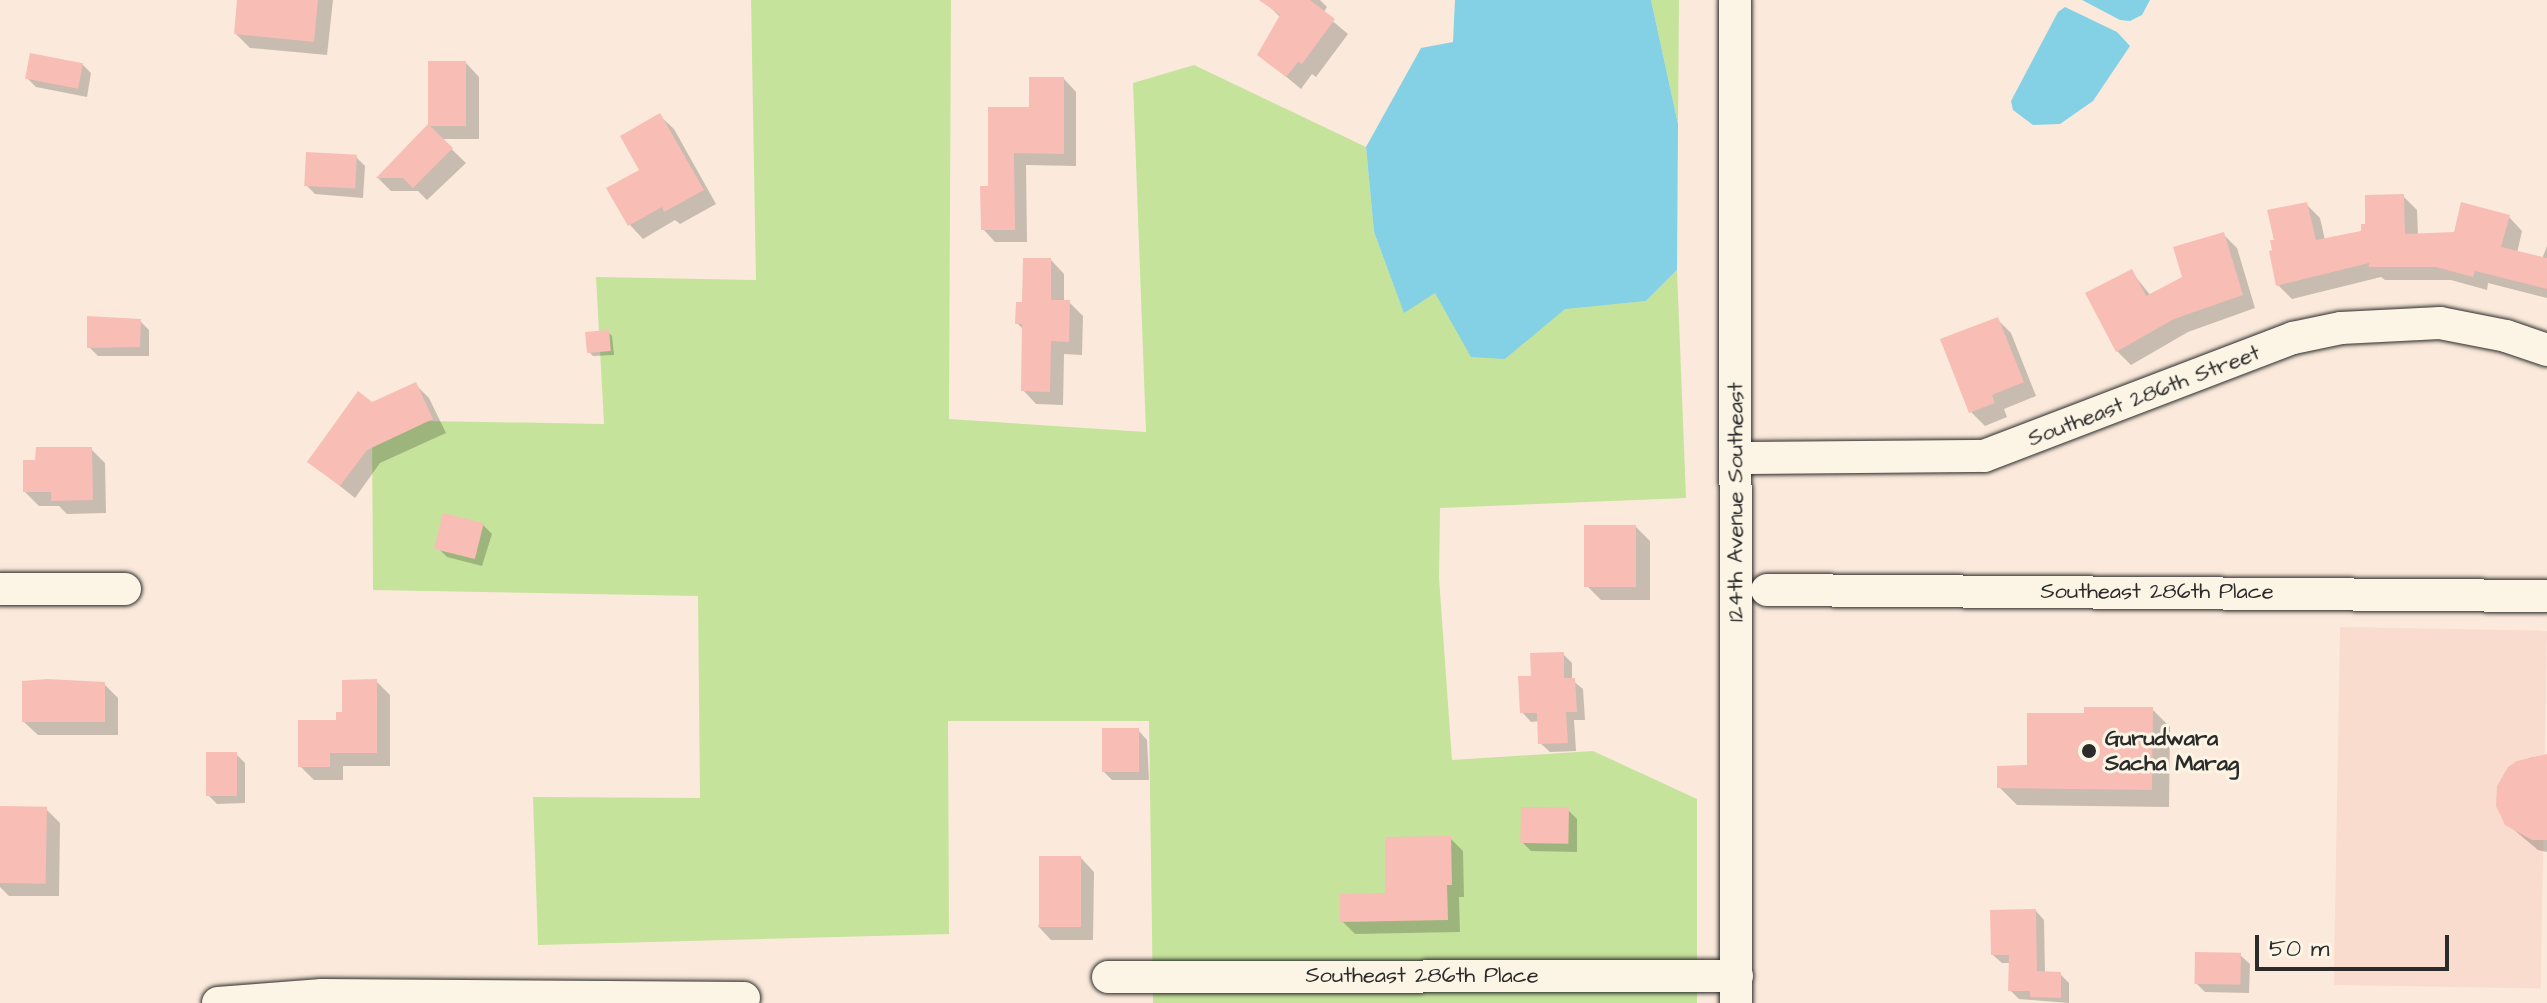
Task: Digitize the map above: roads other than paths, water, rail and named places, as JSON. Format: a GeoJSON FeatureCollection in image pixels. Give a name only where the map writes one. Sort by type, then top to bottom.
{"type":"FeatureCollection","features":[{"type":"Feature","properties":{"kind":"street","name":"124th Avenue Southeast"},"geometry":{"type":"LineString","coordinates":[[1735,0],[1736,990]]}},
{"type":"Feature","properties":{"kind":"street","name":"Southeast 286th Street"},"geometry":{"type":"LineString","coordinates":[[1736,458],[1984,456],[2293,338],[2341,328],[2440,323],[2506,336],[2547,350]]}},
{"type":"Feature","properties":{"kind":"street"},"geometry":{"type":"LineString","coordinates":[[0,589],[125,589]]}},
{"type":"Feature","properties":{"kind":"street","name":"Southeast 286th Place"},"geometry":{"type":"LineString","coordinates":[[1767,590],[2547,596]]}},
{"type":"Feature","properties":{"kind":"street","name":"Southeast 286th Place"},"geometry":{"type":"LineString","coordinates":[[1108,977],[1736,990]]}},
{"type":"Feature","properties":{"kind":"street"},"geometry":{"type":"LineString","coordinates":[[218,1003],[322,995],[744,998]]}},
{"type":"Feature","properties":{"kind":"water"},"geometry":{"type":"Polygon","coordinates":[[[1455,0],[1651,0],[1678,124],[1677,270],[1646,301],[1565,309],[1505,359],[1471,357],[1435,293],[1404,313],[1374,232],[1366,147],[1421,48],[1453,42],[1455,0]]]}},
{"type":"Feature","properties":{"kind":"water"},"geometry":{"type":"Polygon","coordinates":[[[2082,0],[2150,0],[2142,15],[2130,21],[2120,20],[2082,0]]]}},
{"type":"Feature","properties":{"kind":"water"},"geometry":{"type":"Polygon","coordinates":[[[2065,7],[2117,32],[2130,46],[2093,101],[2060,124],[2033,125],[2013,110],[2011,101],[2058,12],[2065,7]]]}},
{"type":"Feature","properties":{"kind":"place","name":"Gurudwara Sacha Marag"},"geometry":{"type":"Point","coordinates":[2089,751]}}]}
